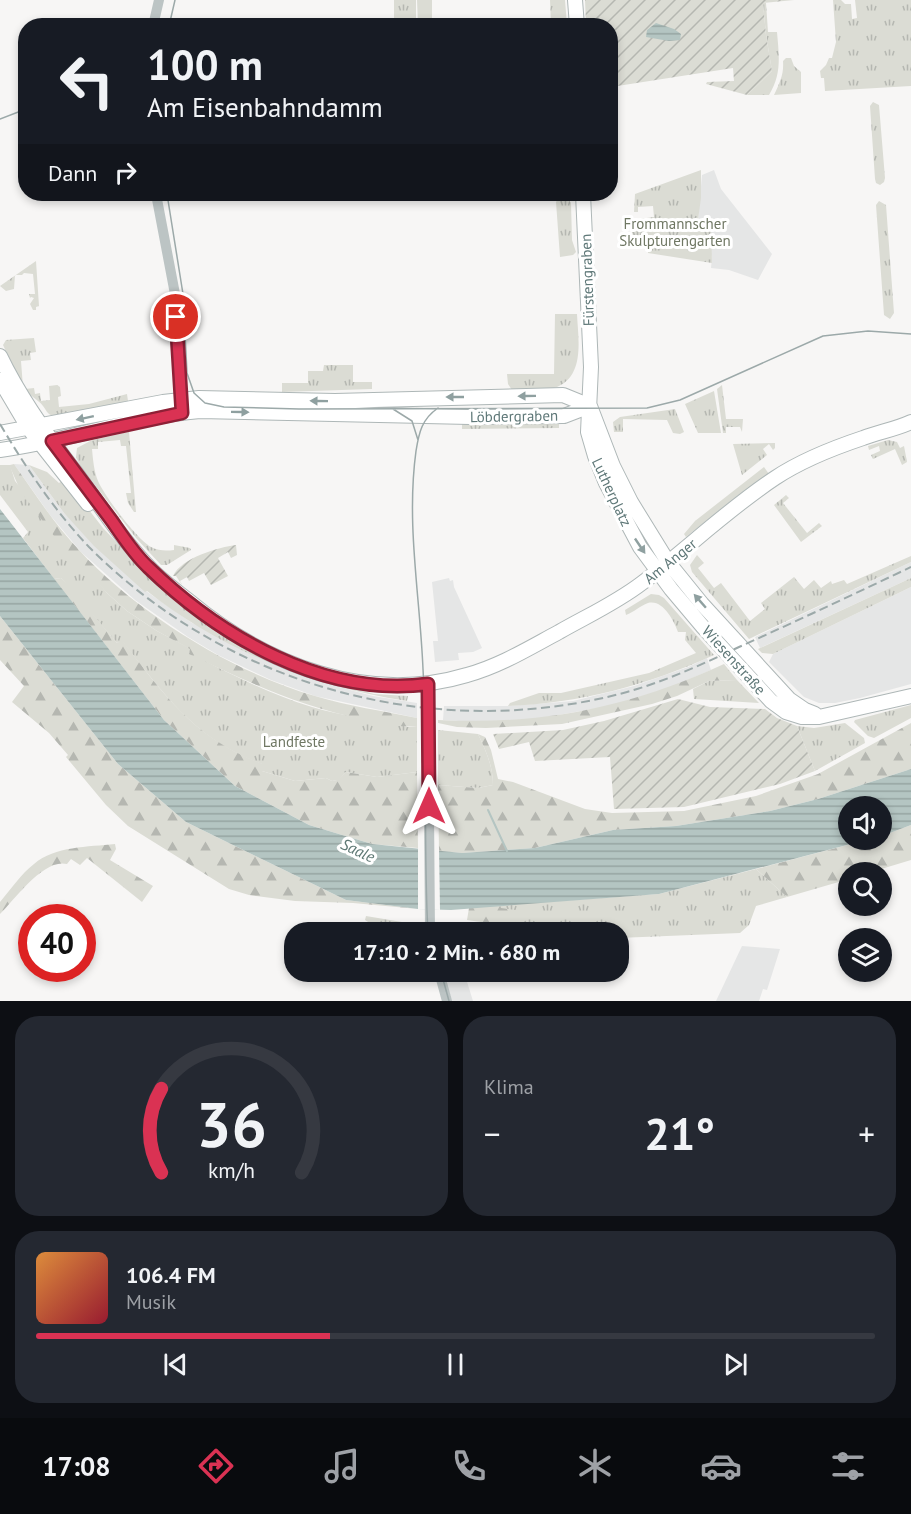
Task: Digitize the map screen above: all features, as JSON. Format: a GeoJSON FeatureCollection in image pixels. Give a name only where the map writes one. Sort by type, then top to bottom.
{"type":"FeatureCollection","features":[{"type":"Feature","properties":{"kind":"main road"},"geometry":{"type":"LineString","coordinates":[[575,0],[576,18]]}},
{"type":"Feature","properties":{"kind":"main road","name":"Fürstengraben"},"geometry":{"type":"LineString","coordinates":[[583,201],[591,367]]}},
{"type":"Feature","properties":{"kind":"main road"},"geometry":{"type":"LineString","coordinates":[[0,356],[35,427]]}},
{"type":"Feature","properties":{"kind":"main road","name":"Lutherplatz"},"geometry":{"type":"LineString","coordinates":[[591,367],[588,432],[600,470],[630,530],[663,567]]}},
{"type":"Feature","properties":{"kind":"main road"},"geometry":{"type":"LineString","coordinates":[[0,380],[46,442],[137,555]]}},
{"type":"Feature","properties":{"kind":"main road","name":"Löbdergraben"},"geometry":{"type":"LineString","coordinates":[[181,406],[220,397],[335,401],[563,395],[590,406]]}},
{"type":"Feature","properties":{"kind":"main road"},"geometry":{"type":"LineString","coordinates":[[0,433],[181,406]]}},
{"type":"Feature","properties":{"kind":"main road"},"geometry":{"type":"LineString","coordinates":[[6,449],[46,442],[181,406]]}},
{"type":"Feature","properties":{"kind":"main road","name":"Löbdergraben"},"geometry":{"type":"LineString","coordinates":[[181,406],[216,411],[470,417],[559,416],[590,406]]}},
{"type":"Feature","properties":{"kind":"main road","name":"Am Anger"},"geometry":{"type":"LineString","coordinates":[[137,555],[161,579],[218,626],[259,650],[308,669],[350,681],[380,686],[428,684],[466,675],[522,652],[610,604],[663,567],[740,504],[785,472],[844,444],[909,424]]}},
{"type":"Feature","properties":{"kind":"main road"},"geometry":{"type":"LineString","coordinates":[[46,442],[56,464],[110,531],[137,555]]}},
{"type":"Feature","properties":{"kind":"main road"},"geometry":{"type":"LineString","coordinates":[[6,449],[35,455],[56,464]]}},
{"type":"Feature","properties":{"kind":"main road","name":"Wiesenstraße"},"geometry":{"type":"LineString","coordinates":[[663,567],[704,627],[771,701],[786,712],[802,717],[829,715],[911,696]]}},
{"type":"Feature","properties":{"kind":"street"},"geometry":{"type":"LineString","coordinates":[[155,18],[159,0]]}},
{"type":"Feature","properties":{"kind":"street"},"geometry":{"type":"LineString","coordinates":[[157,201],[175,294],[181,406]]}},
{"type":"Feature","properties":{"kind":"street"},"geometry":{"type":"LineString","coordinates":[[428,684],[430,922]]}},
{"type":"Feature","properties":{"kind":"street"},"geometry":{"type":"LineString","coordinates":[[442,982],[447,1001]]}},
{"type":"Feature","properties":{"kind":"shaded area"},"geometry":{"type":"Polygon","coordinates":[[[714,170],[721,189],[772,254],[758,280],[729,270],[711,268],[712,257],[698,220],[702,175],[714,170]]]}},
{"type":"Feature","properties":{"kind":"shaded area"},"geometry":{"type":"Polygon","coordinates":[[[14,464],[29,465],[64,513],[146,591],[192,623],[350,690],[417,703],[417,718],[315,696],[271,680],[218,655],[188,637],[135,600],[81,552],[50,515],[14,464]]]}},
{"type":"Feature","properties":{"kind":"shaded area"},"geometry":{"type":"Polygon","coordinates":[[[911,562],[911,578],[760,648],[755,637],[911,562]]]}},
{"type":"Feature","properties":{"kind":"shaded area"},"geometry":{"type":"Polygon","coordinates":[[[449,578],[450,581],[453,580],[454,587],[482,648],[473,652],[458,653],[459,660],[435,662],[433,641],[438,641],[432,582],[449,578]]]}},
{"type":"Feature","properties":{"kind":"shaded area"},"geometry":{"type":"Polygon","coordinates":[[[911,587],[911,684],[860,698],[835,703],[819,703],[804,697],[769,662],[773,654],[911,587]]]}},
{"type":"Feature","properties":{"kind":"shaded area"},"geometry":{"type":"Polygon","coordinates":[[[707,658],[711,670],[666,689],[610,706],[535,719],[474,722],[443,720],[444,706],[508,706],[573,701],[634,686],[707,658]]]}},
{"type":"Feature","properties":{"kind":"shaded area"},"geometry":{"type":"Polygon","coordinates":[[[742,946],[780,949],[767,990],[763,989],[759,1001],[716,1001],[742,946]]]}},
{"type":"Feature","properties":{"kind":"shaded area"},"geometry":{"type":"Polygon","coordinates":[[[446,982],[467,982],[473,1001],[452,1001],[446,982]]]}},
{"type":"Feature","properties":{"kind":"green space"},"geometry":{"type":"Polygon","coordinates":[[[394,0],[416,0],[416,18],[394,18],[394,0]]]}},
{"type":"Feature","properties":{"kind":"green space"},"geometry":{"type":"Polygon","coordinates":[[[417,0],[432,0],[432,18],[418,18],[417,0]]]}},
{"type":"Feature","properties":{"kind":"green space"},"geometry":{"type":"Polygon","coordinates":[[[550,0],[565,0],[566,18],[551,18],[550,0]]]}},
{"type":"Feature","properties":{"kind":"green space"},"geometry":{"type":"Polygon","coordinates":[[[585,0],[794,0],[763,3],[772,71],[747,95],[706,84],[707,82],[734,81],[733,68],[618,86],[618,18],[586,18],[585,0]]]}},
{"type":"Feature","properties":{"kind":"green space"},"geometry":{"type":"Polygon","coordinates":[[[833,0],[851,4],[852,19],[857,18],[855,0],[911,0],[911,86],[825,91],[824,78],[821,78],[820,71],[829,58],[832,58],[836,42],[833,0]]]}},
{"type":"Feature","properties":{"kind":"green space"},"geometry":{"type":"Polygon","coordinates":[[[763,3],[766,3],[768,32],[777,32],[778,72],[769,95],[747,95],[772,71],[763,3]]]}},
{"type":"Feature","properties":{"kind":"green space"},"geometry":{"type":"Polygon","coordinates":[[[791,58],[794,66],[801,72],[801,93],[774,95],[780,82],[783,61],[791,58]]]}},
{"type":"Feature","properties":{"kind":"green space"},"geometry":{"type":"Polygon","coordinates":[[[873,102],[879,105],[885,178],[880,185],[875,179],[870,106],[873,102]]]}},
{"type":"Feature","properties":{"kind":"green space","name":"Frommannscher Skulpturengarten"},"geometry":{"type":"Polygon","coordinates":[[[701,170],[698,220],[711,222],[712,263],[648,253],[648,243],[632,241],[632,220],[654,217],[653,206],[638,207],[638,212],[634,212],[635,194],[701,170]]]}},
{"type":"Feature","properties":{"kind":"green space"},"geometry":{"type":"Polygon","coordinates":[[[570,201],[571,203],[572,240],[576,252],[573,255],[560,257],[556,202],[570,201]]]}},
{"type":"Feature","properties":{"kind":"green space"},"geometry":{"type":"Polygon","coordinates":[[[879,201],[886,205],[894,313],[890,319],[884,315],[876,205],[879,201]]]}},
{"type":"Feature","properties":{"kind":"green space"},"geometry":{"type":"Polygon","coordinates":[[[36,261],[39,306],[36,310],[33,310],[30,304],[34,298],[30,298],[29,294],[35,294],[33,274],[16,275],[36,261]]]}},
{"type":"Feature","properties":{"kind":"green space"},"geometry":{"type":"Polygon","coordinates":[[[15,276],[14,289],[6,291],[0,286],[15,276]]]}},
{"type":"Feature","properties":{"kind":"green space"},"geometry":{"type":"Polygon","coordinates":[[[555,314],[577,314],[578,356],[571,376],[554,388],[512,390],[508,384],[507,374],[554,374],[555,314]]]}},
{"type":"Feature","properties":{"kind":"green space"},"geometry":{"type":"Polygon","coordinates":[[[34,338],[36,352],[30,353],[31,360],[21,361],[23,387],[3,345],[6,340],[34,338]]]}},
{"type":"Feature","properties":{"kind":"green space"},"geometry":{"type":"Polygon","coordinates":[[[324,365],[353,365],[353,382],[372,382],[372,389],[282,392],[282,383],[308,383],[308,371],[323,371],[324,365]]]}},
{"type":"Feature","properties":{"kind":"green space"},"geometry":{"type":"Polygon","coordinates":[[[722,385],[726,419],[743,419],[742,432],[740,427],[726,427],[726,433],[723,433],[717,389],[722,385]]]}},
{"type":"Feature","properties":{"kind":"green space"},"geometry":{"type":"Polygon","coordinates":[[[49,386],[60,387],[61,396],[58,397],[59,407],[89,404],[127,394],[128,401],[53,416],[25,389],[34,388],[35,394],[40,393],[41,401],[50,400],[49,386]]]}},
{"type":"Feature","properties":{"kind":"green space"},"geometry":{"type":"Polygon","coordinates":[[[714,391],[721,433],[698,433],[685,404],[714,391]]]}},
{"type":"Feature","properties":{"kind":"green space"},"geometry":{"type":"Polygon","coordinates":[[[675,409],[684,432],[680,434],[673,433],[667,420],[623,419],[623,432],[614,432],[613,422],[620,417],[675,409]]]}},
{"type":"Feature","properties":{"kind":"green space"},"geometry":{"type":"Polygon","coordinates":[[[462,423],[559,423],[559,428],[462,429],[462,423]]]}},
{"type":"Feature","properties":{"kind":"green space"},"geometry":{"type":"Polygon","coordinates":[[[129,432],[136,512],[128,503],[126,493],[131,493],[126,446],[121,446],[120,440],[98,442],[98,449],[92,449],[98,481],[114,507],[145,543],[162,550],[174,550],[174,545],[190,548],[191,550],[167,565],[161,565],[136,538],[81,467],[76,457],[77,448],[92,440],[129,432]]]}},
{"type":"Feature","properties":{"kind":"green space"},"geometry":{"type":"Polygon","coordinates":[[[888,440],[897,442],[900,448],[904,446],[907,462],[902,465],[895,449],[873,459],[871,455],[880,451],[879,446],[869,450],[868,446],[888,440]]]}},
{"type":"Feature","properties":{"kind":"green space"},"geometry":{"type":"Polygon","coordinates":[[[775,443],[773,450],[769,444],[763,449],[767,455],[742,475],[733,444],[775,443]]]}},
{"type":"Feature","properties":{"kind":"green space"},"geometry":{"type":"Polygon","coordinates":[[[14,464],[54,520],[103,574],[129,597],[188,638],[284,686],[340,703],[417,718],[417,726],[390,725],[317,708],[252,683],[189,654],[190,649],[127,611],[54,536],[21,492],[10,467],[14,464]]]}},
{"type":"Feature","properties":{"kind":"green space","name":"Landfeste"},"geometry":{"type":"Polygon","coordinates":[[[0,465],[10,465],[15,481],[107,593],[127,611],[157,631],[191,649],[189,653],[280,696],[336,713],[408,727],[417,726],[417,772],[377,777],[346,772],[338,780],[332,781],[326,778],[295,781],[262,771],[262,764],[238,754],[199,729],[167,697],[122,641],[117,643],[61,578],[54,579],[23,538],[28,532],[0,495],[0,465]]]}},
{"type":"Feature","properties":{"kind":"green space"},"geometry":{"type":"Polygon","coordinates":[[[29,465],[47,472],[59,483],[65,479],[103,528],[145,572],[317,677],[374,694],[408,696],[407,701],[372,695],[303,676],[237,648],[206,631],[147,591],[145,592],[94,546],[64,513],[29,465]]]}},
{"type":"Feature","properties":{"kind":"green space"},"geometry":{"type":"Polygon","coordinates":[[[764,467],[769,474],[737,496],[686,537],[684,534],[695,521],[764,467]]]}},
{"type":"Feature","properties":{"kind":"green space"},"geometry":{"type":"Polygon","coordinates":[[[786,495],[789,498],[783,503],[807,533],[819,523],[822,526],[801,542],[774,505],[786,495]]]}},
{"type":"Feature","properties":{"kind":"green space"},"geometry":{"type":"Polygon","coordinates":[[[236,545],[237,555],[231,558],[228,552],[218,558],[228,576],[211,585],[204,573],[189,581],[187,577],[180,581],[182,585],[176,576],[173,576],[177,570],[192,559],[220,548],[236,545]]]}},
{"type":"Feature","properties":{"kind":"green space"},"geometry":{"type":"Polygon","coordinates":[[[697,555],[704,563],[698,568],[714,588],[721,583],[750,621],[765,609],[761,603],[794,577],[804,589],[814,580],[821,588],[831,581],[832,584],[844,580],[847,584],[911,556],[911,562],[749,639],[692,572],[690,565],[697,555]]]}},
{"type":"Feature","properties":{"kind":"green space"},"geometry":{"type":"Polygon","coordinates":[[[61,578],[117,643],[122,640],[183,714],[219,742],[263,764],[262,771],[295,781],[326,778],[332,781],[337,780],[346,772],[377,777],[417,772],[418,848],[372,844],[309,825],[235,786],[164,720],[54,579],[61,578]]]}},
{"type":"Feature","properties":{"kind":"green space"},"geometry":{"type":"Polygon","coordinates":[[[911,578],[911,587],[773,654],[762,653],[758,649],[911,578]]]}},
{"type":"Feature","properties":{"kind":"green space"},"geometry":{"type":"Polygon","coordinates":[[[651,594],[664,598],[714,655],[639,684],[614,691],[562,701],[508,706],[510,703],[539,693],[561,693],[649,673],[696,653],[685,640],[686,632],[678,632],[671,617],[658,604],[648,603],[626,615],[625,610],[651,594]]]}},
{"type":"Feature","properties":{"kind":"green space"},"geometry":{"type":"Polygon","coordinates":[[[0,616],[118,764],[186,822],[346,900],[418,909],[295,901],[249,895],[229,889],[128,826],[106,805],[49,733],[12,702],[24,686],[0,660],[0,616]]]}},
{"type":"Feature","properties":{"kind":"green space"},"geometry":{"type":"Polygon","coordinates":[[[724,664],[737,680],[709,681],[677,696],[652,704],[562,724],[486,728],[457,727],[438,723],[438,720],[514,720],[584,710],[653,692],[724,664]]]}},
{"type":"Feature","properties":{"kind":"green space"},"geometry":{"type":"Polygon","coordinates":[[[737,680],[759,703],[694,699],[693,689],[709,681],[737,680]]]}},
{"type":"Feature","properties":{"kind":"green space"},"geometry":{"type":"Polygon","coordinates":[[[678,699],[710,707],[765,709],[777,718],[797,726],[815,771],[780,784],[684,807],[614,809],[610,757],[535,761],[529,742],[499,749],[493,734],[563,730],[604,721],[678,699]]]}},
{"type":"Feature","properties":{"kind":"green space"},"geometry":{"type":"Polygon","coordinates":[[[911,705],[911,718],[874,738],[868,736],[854,722],[855,720],[911,705]]]}},
{"type":"Feature","properties":{"kind":"green space"},"geometry":{"type":"Polygon","coordinates":[[[845,723],[864,738],[865,743],[815,771],[797,726],[814,728],[845,723]]]}},
{"type":"Feature","properties":{"kind":"green space"},"geometry":{"type":"Polygon","coordinates":[[[911,723],[911,769],[818,799],[770,811],[676,826],[613,830],[535,848],[462,853],[439,851],[438,785],[478,788],[493,785],[490,765],[478,734],[485,737],[491,750],[498,779],[513,782],[585,809],[612,813],[684,811],[756,796],[818,774],[911,723]]]}},
{"type":"Feature","properties":{"kind":"green space"},"geometry":{"type":"Polygon","coordinates":[[[438,730],[478,734],[490,765],[493,785],[478,788],[438,785],[438,730]]]}},
{"type":"Feature","properties":{"kind":"green space"},"geometry":{"type":"Polygon","coordinates":[[[911,825],[911,860],[892,866],[892,862],[838,862],[838,882],[787,897],[756,869],[838,847],[838,850],[892,850],[892,832],[911,825]]]}},
{"type":"Feature","properties":{"kind":"green space"},"geometry":{"type":"Polygon","coordinates":[[[115,844],[116,849],[110,860],[153,886],[142,902],[87,858],[80,865],[71,859],[67,864],[49,867],[40,873],[0,914],[0,902],[25,872],[42,858],[72,848],[115,844]]]}},
{"type":"Feature","properties":{"kind":"green space"},"geometry":{"type":"Polygon","coordinates":[[[756,869],[787,897],[756,906],[749,925],[740,933],[629,938],[629,922],[516,922],[500,908],[500,905],[659,894],[756,869]]]}},
{"type":"Feature","properties":{"kind":"green space"},"geometry":{"type":"Polygon","coordinates":[[[500,905],[501,908],[516,910],[516,922],[467,920],[469,908],[500,905]]]}},
{"type":"Feature","properties":{"kind":"green space"},"geometry":{"type":"Polygon","coordinates":[[[366,916],[402,922],[368,922],[365,920],[366,916]]]}},
{"type":"Feature","properties":{"kind":"water"},"geometry":{"type":"Polygon","coordinates":[[[656,23],[674,29],[681,34],[680,40],[669,41],[646,37],[647,30],[656,23]]]}},
{"type":"Feature","properties":{"kind":"water","name":"Saale"},"geometry":{"type":"Polygon","coordinates":[[[0,509],[164,720],[235,786],[309,825],[372,844],[462,853],[535,848],[613,830],[676,826],[770,811],[818,799],[911,769],[911,825],[892,832],[892,796],[838,796],[838,847],[659,894],[451,910],[418,909],[346,900],[186,822],[118,764],[0,616],[0,509]]]}},
{"type":"Feature","properties":{"kind":"pier"},"geometry":{"type":"Polygon","coordinates":[[[418,845],[439,848],[440,910],[418,909],[418,845]]]}},
{"type":"Feature","properties":{"kind":"waterway"},"geometry":{"type":"LineString","coordinates":[[488,810],[507,851]]}},
{"type":"Feature","properties":{"kind":"tram line"},"geometry":{"type":"LineString","coordinates":[[171,18],[175,0]]}},
{"type":"Feature","properties":{"kind":"tram line"},"geometry":{"type":"LineString","coordinates":[[0,119],[18,112]]}},
{"type":"Feature","properties":{"kind":"tram line"},"geometry":{"type":"LineString","coordinates":[[168,201],[183,294],[187,373],[194,393],[205,403],[224,407],[299,409],[647,408],[680,400],[823,336],[868,331],[911,334]]}},
{"type":"Feature","properties":{"kind":"tram line"},"geometry":{"type":"LineString","coordinates":[[428,922],[424,702],[412,506],[418,438],[425,421],[438,408]]}},
{"type":"Feature","properties":{"kind":"tram line"},"geometry":{"type":"LineString","coordinates":[[393,409],[412,421],[418,440]]}},
{"type":"Feature","properties":{"kind":"tram line"},"geometry":{"type":"LineString","coordinates":[[444,982],[449,1001]]}},
{"type":"Feature","properties":{"kind":"railway"},"geometry":{"type":"LineString","coordinates":[[0,424],[41,488],[76,533],[144,596],[205,636],[270,668],[338,692],[409,706],[482,711],[555,706],[627,692],[698,666],[911,567]]}},
{"type":"Feature","properties":{"kind":"route"},"geometry":{"type":"LineString","coordinates":[[176,317],[182,413],[52,441],[147,567],[218,626],[259,650],[330,676],[380,686],[428,684],[429,806]]}}]}
